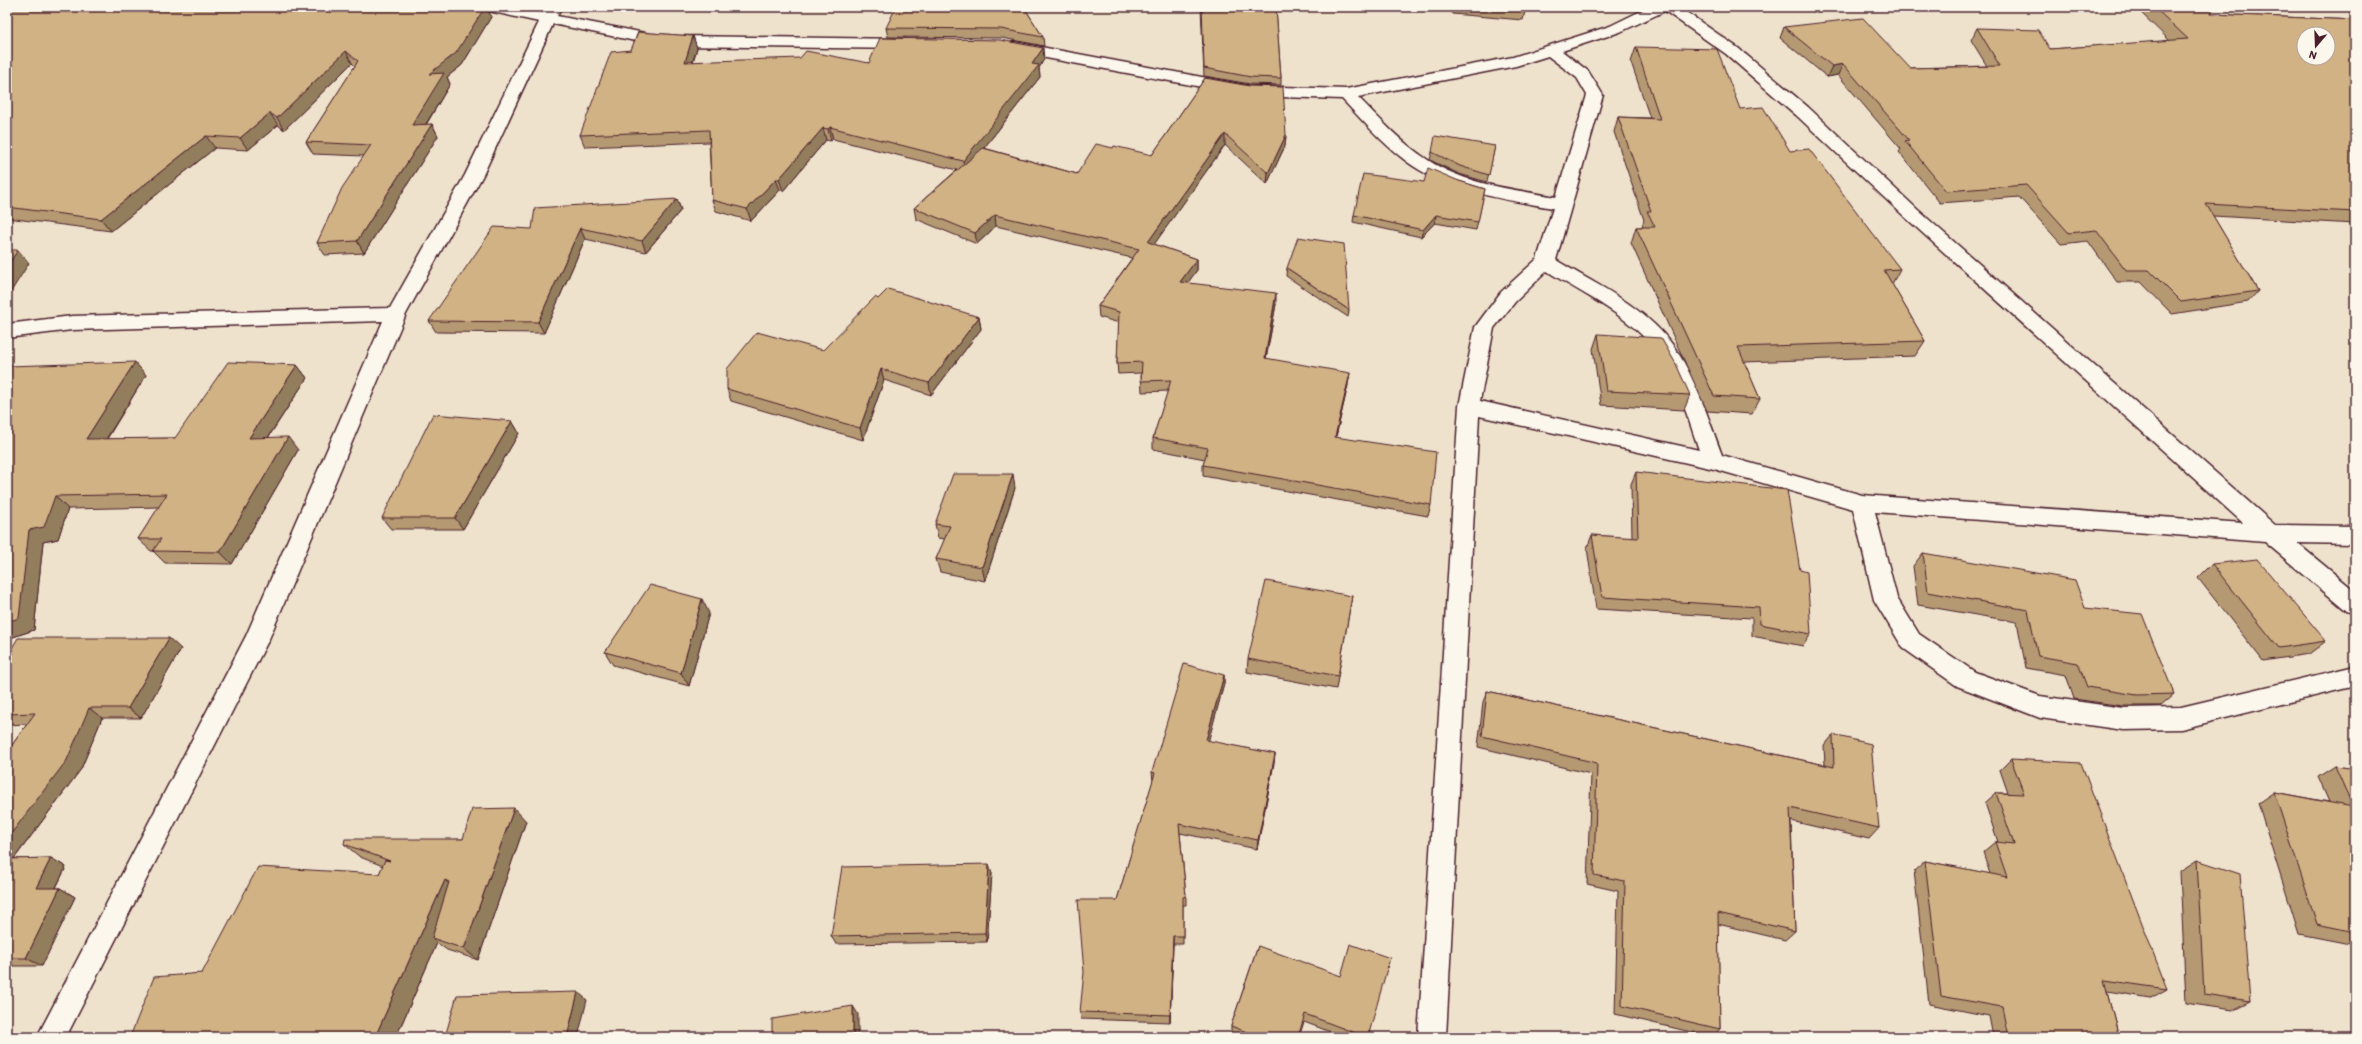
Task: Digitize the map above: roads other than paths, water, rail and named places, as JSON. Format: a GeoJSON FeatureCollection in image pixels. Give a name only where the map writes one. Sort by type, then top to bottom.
{"type":"FeatureCollection","features":[{"type":"Feature","properties":{"kind":"street"},"geometry":{"type":"LineString","coordinates":[[489,7],[552,12],[650,38],[678,41],[923,44]]}},
{"type":"Feature","properties":{"kind":"street"},"geometry":{"type":"LineString","coordinates":[[1002,45],[1250,91],[1301,94],[1346,94],[1516,61],[1551,51],[1614,29],[1661,7]]}},
{"type":"Feature","properties":{"kind":"street"},"geometry":{"type":"LineString","coordinates":[[1669,7],[1732,51],[1802,111],[1912,214],[2270,534],[2355,604]]}},
{"type":"Feature","properties":{"kind":"street"},"geometry":{"type":"LineString","coordinates":[[51,1037],[257,639],[396,314],[474,176],[552,12]]}},
{"type":"Feature","properties":{"kind":"street"},"geometry":{"type":"LineString","coordinates":[[1432,1037],[1469,406],[1485,327],[1508,297],[1546,262],[1595,95],[1590,83],[1578,68],[1551,51]]}},
{"type":"Feature","properties":{"kind":"street"},"geometry":{"type":"LineString","coordinates":[[1346,94],[1414,159],[1436,172],[1477,188],[1563,204]]}},
{"type":"Feature","properties":{"kind":"street"},"geometry":{"type":"LineString","coordinates":[[1546,262],[1646,328],[1665,349],[1688,396],[1714,461]]}},
{"type":"Feature","properties":{"kind":"street"},"geometry":{"type":"LineString","coordinates":[[7,331],[80,323],[396,314]]}},
{"type":"Feature","properties":{"kind":"street"},"geometry":{"type":"LineString","coordinates":[[1469,406],[1714,461],[1862,503],[2270,534],[2355,535]]}},
{"type":"Feature","properties":{"kind":"street"},"geometry":{"type":"LineString","coordinates":[[1862,503],[1886,600],[1910,641],[1966,679],[2040,707],[2123,719],[2181,718],[2355,676]]}}]}
